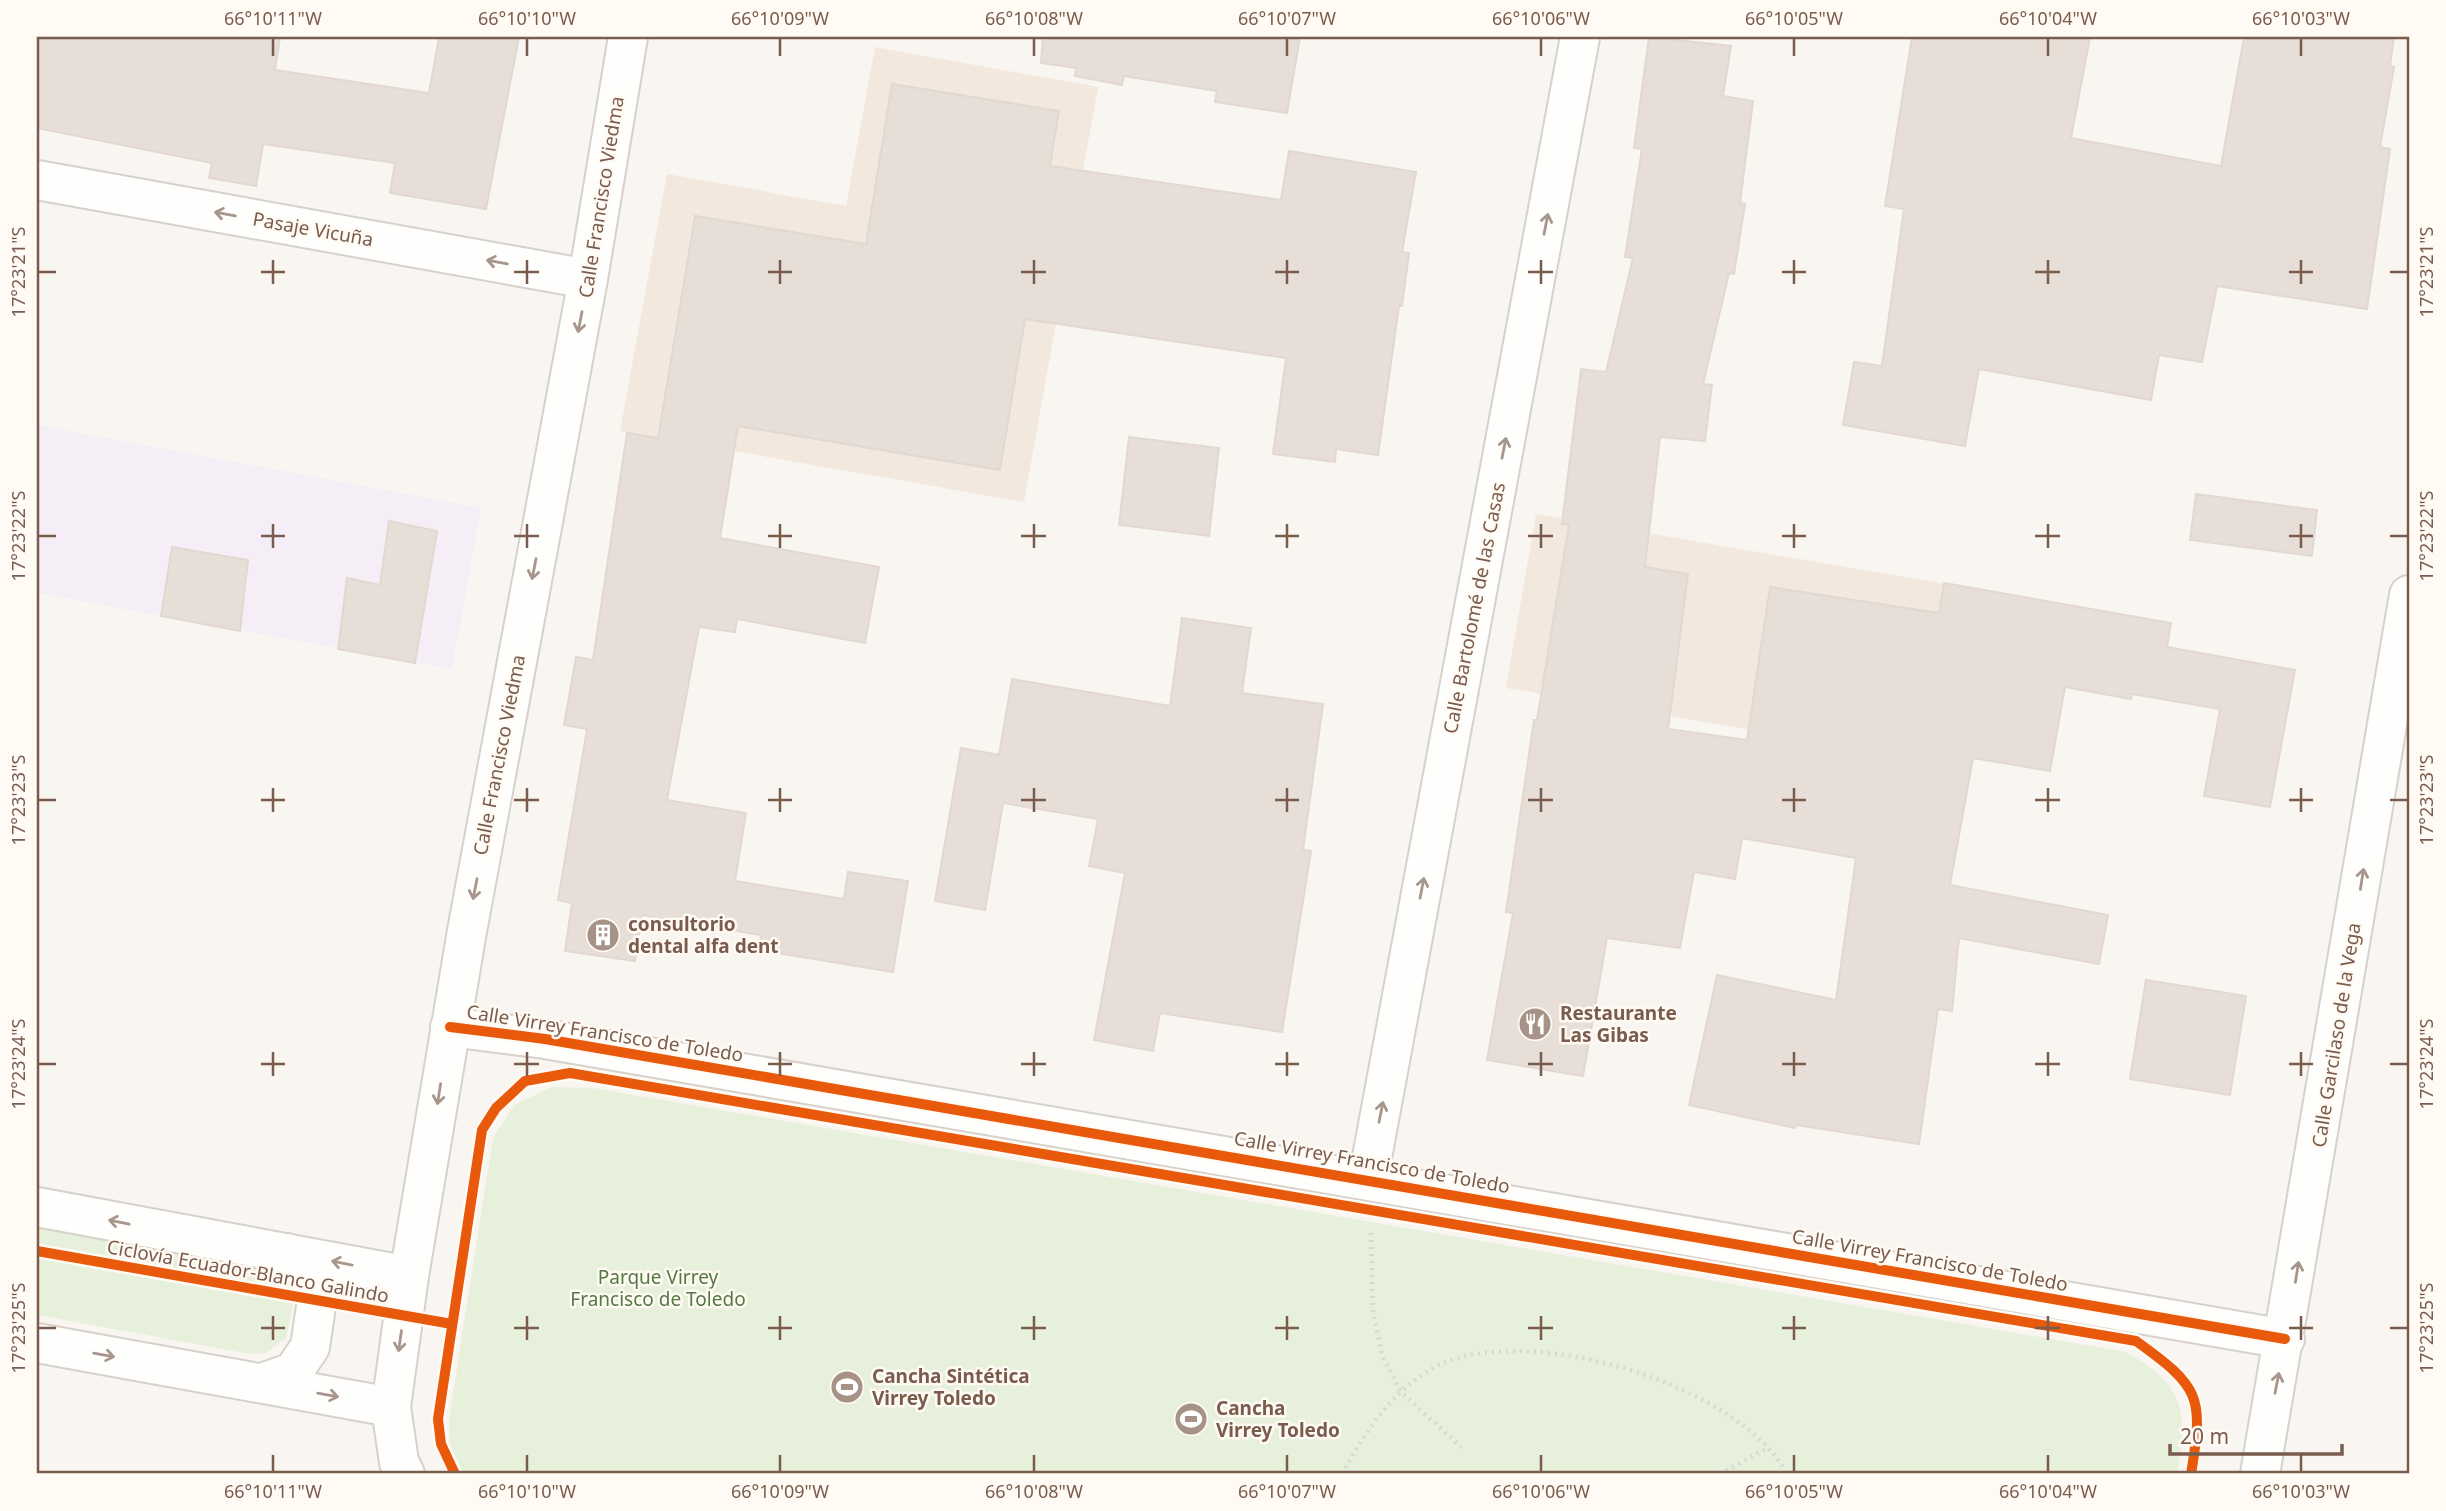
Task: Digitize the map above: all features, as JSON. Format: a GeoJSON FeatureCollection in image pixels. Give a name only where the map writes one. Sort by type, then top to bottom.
{"type":"FeatureCollection","features":[{"type":"Feature","properties":{"kind":"street","name":"Calle Francisco Viedma"},"geometry":{"type":"LineString","coordinates":[[405,1474],[399,1462],[391,1407],[409,1276],[450,1027],[588,279],[628,37]]}},
{"type":"Feature","properties":{"kind":"street","name":"Calle Bartolomé de las Casas"},"geometry":{"type":"LineString","coordinates":[[1368,1179],[1580,37]]}},
{"type":"Feature","properties":{"kind":"street","name":"Pasaje Vicuña"},"geometry":{"type":"LineString","coordinates":[[37,180],[588,279]]}},
{"type":"Feature","properties":{"kind":"street","name":"Calle Garcilaso de la Vega"},"geometry":{"type":"LineString","coordinates":[[2260,1474],[2286,1339],[2409,597]]}},
{"type":"Feature","properties":{"kind":"street","name":"Calle Virrey Francisco de Toledo"},"geometry":{"type":"LineString","coordinates":[[450,1027],[545,1039],[2286,1339]]}},
{"type":"Feature","properties":{"kind":"street"},"geometry":{"type":"LineString","coordinates":[[37,1207],[409,1276]]}},
{"type":"Feature","properties":{"kind":"street"},"geometry":{"type":"LineString","coordinates":[[261,1383],[293,1372],[310,1347],[318,1293],[307,1272],[287,1253]]}},
{"type":"Feature","properties":{"kind":"street"},"geometry":{"type":"LineString","coordinates":[[37,1343],[391,1407]]}},
{"type":"Feature","properties":{"kind":"path"},"geometry":{"type":"LineString","coordinates":[[1371,1232],[1373,1311],[1382,1354],[1400,1391],[1461,1447]]}},
{"type":"Feature","properties":{"kind":"path"},"geometry":{"type":"LineString","coordinates":[[1342,1474],[1366,1433],[1400,1391],[1440,1365],[1482,1352],[1529,1350],[1587,1359],[1643,1375],[1692,1396],[1742,1423],[1769,1447],[1787,1474]]}},
{"type":"Feature","properties":{"kind":"path"},"geometry":{"type":"LineString","coordinates":[[1720,1474],[1769,1447]]}},
{"type":"Feature","properties":{"kind":"shaded area"},"geometry":{"type":"Polygon","coordinates":[[[875,47],[1098,87],[1024,502],[620,431],[667,174],[846,206],[875,47]]]}},
{"type":"Feature","properties":{"kind":"shaded area"},"geometry":{"type":"Polygon","coordinates":[[[37,425],[481,508],[452,669],[37,593],[37,425]]]}},
{"type":"Feature","properties":{"kind":"shaded area"},"geometry":{"type":"Polygon","coordinates":[[[1536,514],[1946,584],[1916,758],[1506,688],[1536,514]]]}},
{"type":"Feature","properties":{"kind":"green space","name":"Parque Virrey Francisco de Toledo"},"geometry":{"type":"Polygon","coordinates":[[[552,1087],[593,1088],[2126,1352],[2160,1376],[2171,1388],[2178,1402],[2182,1433],[2177,1474],[464,1474],[450,1445],[449,1419],[493,1138],[514,1105],[552,1087]]]}},
{"type":"Feature","properties":{"kind":"green space"},"geometry":{"type":"Polygon","coordinates":[[[37,1227],[272,1269],[283,1275],[295,1297],[286,1338],[266,1353],[250,1354],[37,1315],[37,1227]]]}},
{"type":"Feature","properties":{"kind":"building"},"geometry":{"type":"Polygon","coordinates":[[[37,37],[280,37],[275,70],[429,93],[439,37],[519,37],[486,209],[390,193],[395,163],[263,144],[256,186],[209,178],[212,163],[37,128],[37,37]]]}},
{"type":"Feature","properties":{"kind":"building"},"geometry":{"type":"Polygon","coordinates":[[[1043,37],[1300,37],[1287,113],[1215,102],[1217,91],[1124,76],[1122,85],[1075,76],[1076,68],[1041,63],[1043,37]]]}},
{"type":"Feature","properties":{"kind":"building"},"geometry":{"type":"Polygon","coordinates":[[[1649,37],[1731,46],[1723,96],[1753,101],[1740,203],[1745,204],[1734,274],[1729,273],[1703,384],[1712,385],[1705,441],[1660,437],[1645,567],[1688,574],[1668,729],[1747,740],[1770,587],[1939,613],[1944,583],[2171,623],[2167,647],[2295,670],[2270,807],[2204,796],[2220,709],[2132,694],[2131,699],[2065,687],[2050,771],[1973,758],[1950,885],[2108,915],[2099,964],[1959,938],[1952,1011],[1938,1009],[1919,1144],[1796,1125],[1795,1128],[1689,1105],[1717,975],[1836,1000],[1856,858],[1742,838],[1735,879],[1694,872],[1680,948],[1607,938],[1583,1076],[1487,1060],[1513,913],[1506,912],[1534,720],[1537,720],[1569,525],[1562,524],[1581,369],[1606,372],[1633,258],[1625,257],[1642,149],[1634,148],[1649,37]]]}},
{"type":"Feature","properties":{"kind":"building"},"geometry":{"type":"Polygon","coordinates":[[[1912,37],[2090,37],[2071,138],[2221,166],[2244,37],[2394,37],[2390,66],[2394,67],[2380,147],[2390,149],[2367,309],[2217,286],[2202,362],[2159,355],[2151,400],[1979,369],[1965,446],[1843,425],[1854,362],[1882,366],[1904,209],[1885,206],[1912,37]]]}},
{"type":"Feature","properties":{"kind":"building"},"geometry":{"type":"Polygon","coordinates":[[[892,84],[1059,111],[1050,166],[1281,200],[1289,151],[1416,172],[1402,252],[1409,253],[1402,306],[1399,306],[1378,455],[1336,449],[1335,462],[1273,454],[1286,358],[1025,319],[1000,470],[738,426],[720,538],[879,567],[865,643],[737,619],[735,632],[699,627],[667,800],[746,813],[735,881],[844,899],[848,872],[908,881],[893,972],[759,950],[761,935],[642,915],[635,961],[565,951],[572,903],[558,900],[587,729],[564,725],[576,657],[593,660],[627,433],[658,438],[695,216],[866,244],[892,84]]]}},
{"type":"Feature","properties":{"kind":"building"},"geometry":{"type":"Polygon","coordinates":[[[1129,437],[1219,448],[1209,536],[1119,525],[1129,437]]]}},
{"type":"Feature","properties":{"kind":"building"},"geometry":{"type":"Polygon","coordinates":[[[2196,494],[2317,510],[2312,556],[2190,540],[2196,494]]]}},
{"type":"Feature","properties":{"kind":"building"},"geometry":{"type":"Polygon","coordinates":[[[389,521],[437,531],[415,663],[338,649],[347,578],[380,585],[389,521]]]}},
{"type":"Feature","properties":{"kind":"building"},"geometry":{"type":"Polygon","coordinates":[[[172,547],[248,560],[240,631],[161,616],[172,547]]]}},
{"type":"Feature","properties":{"kind":"building"},"geometry":{"type":"Polygon","coordinates":[[[1182,618],[1251,628],[1242,693],[1323,704],[1303,850],[1311,851],[1282,1032],[1160,1013],[1153,1051],[1094,1040],[1125,873],[1089,866],[1098,819],[1003,803],[985,910],[935,901],[961,748],[999,755],[1012,679],[1170,706],[1182,618]]]}},
{"type":"Feature","properties":{"kind":"building"},"geometry":{"type":"Polygon","coordinates":[[[2146,980],[2246,996],[2230,1095],[2130,1079],[2146,980]]]}},
{"type":"Feature","properties":{"kind":"cycle path"},"geometry":{"type":"LineString","coordinates":[[450,1027],[545,1039],[2285,1339]]}},
{"type":"Feature","properties":{"kind":"cycle path"},"geometry":{"type":"LineString","coordinates":[[455,1474],[441,1444],[438,1419],[482,1130],[496,1108],[525,1081],[570,1073],[2136,1341],[2173,1370],[2192,1396],[2197,1427],[2191,1474]]}},
{"type":"Feature","properties":{"kind":"cycle path","name":"Ciclovía Ecuador-Blanco Galindo"},"geometry":{"type":"LineString","coordinates":[[37,1251],[452,1324]]}},
{"type":"Feature","properties":{"kind":"place","name":"consultorio dental alfa dent"},"geometry":{"type":"Point","coordinates":[603,935]}},
{"type":"Feature","properties":{"kind":"place","name":"Restaurante Las Gibas"},"geometry":{"type":"Point","coordinates":[1535,1024]}},
{"type":"Feature","properties":{"kind":"place","name":"Cancha Sintética Virrey Toledo"},"geometry":{"type":"Point","coordinates":[847,1387]}},
{"type":"Feature","properties":{"kind":"place","name":"Cancha Virrey Toledo"},"geometry":{"type":"Point","coordinates":[1191,1419]}}]}
